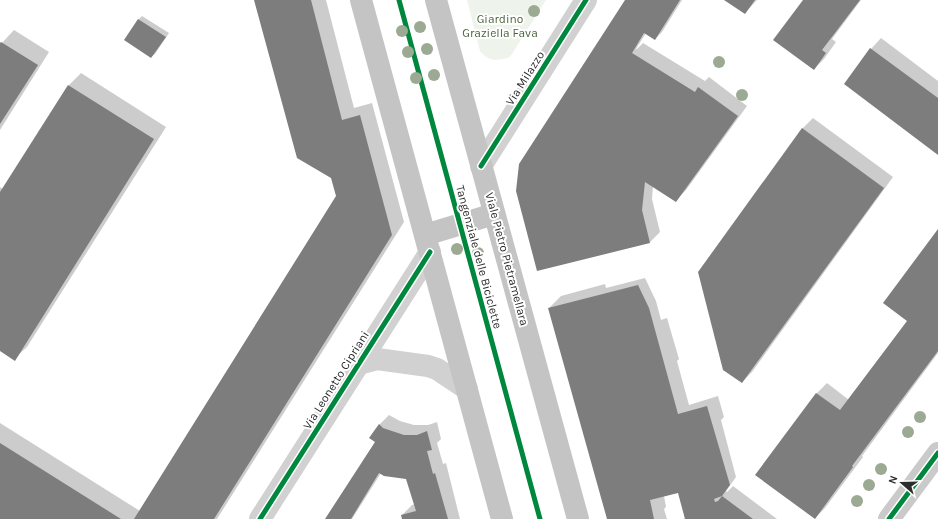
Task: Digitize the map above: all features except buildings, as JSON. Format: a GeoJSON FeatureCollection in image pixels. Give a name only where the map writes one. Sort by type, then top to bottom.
{"type":"FeatureCollection","features":[{"type":"Feature","properties":{"kind":"main road"},"geometry":{"type":"LineString","coordinates":[[361,0],[502,519]]}},
{"type":"Feature","properties":{"kind":"main road","name":"Viale Pietro Pietramellara"},"geometry":{"type":"LineString","coordinates":[[436,0],[578,519]]}},
{"type":"Feature","properties":{"kind":"main road"},"geometry":{"type":"LineString","coordinates":[[428,244],[494,214]]}},
{"type":"Feature","properties":{"kind":"street","name":"Via Milazzo"},"geometry":{"type":"LineString","coordinates":[[481,166],[586,0]]}},
{"type":"Feature","properties":{"kind":"street","name":"Via Leonetto Cipriani"},"geometry":{"type":"LineString","coordinates":[[260,519],[358,364],[428,244]]}},
{"type":"Feature","properties":{"kind":"street","name":"Via Leonetto Cipriani"},"geometry":{"type":"LineString","coordinates":[[358,364],[377,359],[428,366],[437,369],[467,390]]}},
{"type":"Feature","properties":{"kind":"street"},"geometry":{"type":"LineString","coordinates":[[889,519],[938,454]]}},
{"type":"Feature","properties":{"kind":"green space","name":"Giardino Graziella Fava"},"geometry":{"type":"Polygon","coordinates":[[[467,0],[546,0],[510,57],[494,60],[483,55],[480,51],[467,0]]]}},
{"type":"Feature","properties":{"kind":"cycle path","name":"Tangenziale delle Biciclette"},"geometry":{"type":"LineString","coordinates":[[399,0],[540,519]]}},
{"type":"Feature","properties":{"kind":"cycle path"},"geometry":{"type":"LineString","coordinates":[[481,166],[586,0]]}},
{"type":"Feature","properties":{"kind":"cycle path"},"geometry":{"type":"LineString","coordinates":[[260,519],[430,252]]}},
{"type":"Feature","properties":{"kind":"cycle path"},"geometry":{"type":"LineString","coordinates":[[889,519],[938,453]]}}]}
